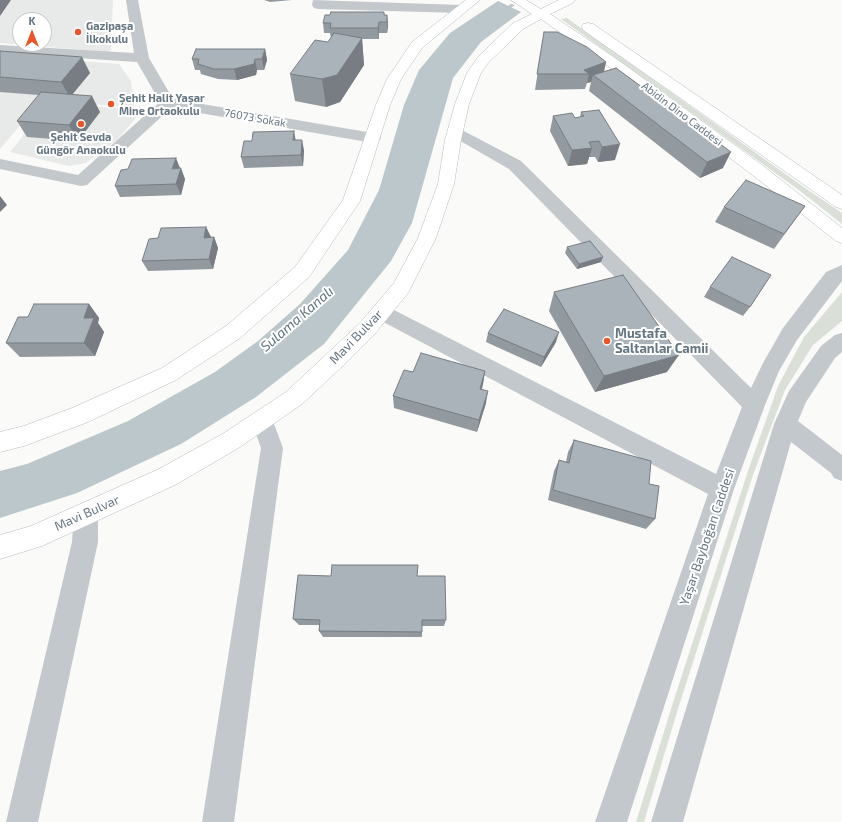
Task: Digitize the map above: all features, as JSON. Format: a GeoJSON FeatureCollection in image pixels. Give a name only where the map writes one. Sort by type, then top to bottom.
{"type":"FeatureCollection","features":[{"type":"Feature","properties":{"kind":"main road","name":"Abidin Dino Caddesi"},"geometry":{"type":"LineString","coordinates":[[517,0],[560,9],[842,203]]}},
{"type":"Feature","properties":{"kind":"main road"},"geometry":{"type":"LineString","coordinates":[[0,442],[24,436],[80,415],[169,374],[233,332],[302,272],[351,201],[383,105],[394,79],[417,45],[468,5]]}},
{"type":"Feature","properties":{"kind":"main road","name":"Abidin Dino Caddesi"},"geometry":{"type":"LineString","coordinates":[[560,9],[606,58],[705,130],[842,237]]}},
{"type":"Feature","properties":{"kind":"main road","name":"Mavi Bulvar"},"geometry":{"type":"LineString","coordinates":[[0,547],[33,537],[167,477],[232,440],[294,398],[342,354],[401,288],[427,238],[446,184],[455,132],[462,104],[474,73],[483,60],[518,26],[560,9]]}},
{"type":"Feature","properties":{"kind":"street"},"geometry":{"type":"LineString","coordinates":[[0,164],[81,181],[168,103],[142,58],[132,0]]}},
{"type":"Feature","properties":{"kind":"street"},"geometry":{"type":"LineString","coordinates":[[319,0],[318,5],[468,5]]}},
{"type":"Feature","properties":{"kind":"street"},"geometry":{"type":"LineString","coordinates":[[0,49],[142,58]]}},
{"type":"Feature","properties":{"kind":"street","name":"76073 Sokak"},"geometry":{"type":"LineString","coordinates":[[168,103],[373,138]]}},
{"type":"Feature","properties":{"kind":"street"},"geometry":{"type":"LineString","coordinates":[[455,132],[515,165],[754,405]]}},
{"type":"Feature","properties":{"kind":"street","name":"Yaşar Bayboğan Caddesi"},"geometry":{"type":"LineString","coordinates":[[611,822],[722,489],[754,405],[770,368],[790,334],[833,277],[842,272]]}},
{"type":"Feature","properties":{"kind":"street"},"geometry":{"type":"LineString","coordinates":[[381,312],[722,489]]}},
{"type":"Feature","properties":{"kind":"street"},"geometry":{"type":"LineString","coordinates":[[667,822],[785,424],[797,397],[828,352],[842,341]]}},
{"type":"Feature","properties":{"kind":"street"},"geometry":{"type":"LineString","coordinates":[[218,822],[272,448],[262,420]]}},
{"type":"Feature","properties":{"kind":"street"},"geometry":{"type":"LineString","coordinates":[[785,424],[839,466],[842,470]]}},
{"type":"Feature","properties":{"kind":"street"},"geometry":{"type":"LineString","coordinates":[[22,822],[85,542],[86,513]]}},
{"type":"Feature","properties":{"kind":"shaded area","name":"Gazipaşa İlkokulu"},"geometry":{"type":"Polygon","coordinates":[[[0,0],[113,0],[111,50],[106,52],[52,47],[52,12],[12,12],[12,44],[0,43],[0,0]]]}},
{"type":"Feature","properties":{"kind":"shaded area"},"geometry":{"type":"Polygon","coordinates":[[[567,18],[842,213],[842,224],[799,190],[561,19],[567,18]]]}},
{"type":"Feature","properties":{"kind":"shaded area","name":"Şehit Halit Yaşar Mine Ortaokulu"},"geometry":{"type":"Polygon","coordinates":[[[0,55],[119,64],[131,81],[134,107],[41,101],[0,149],[0,55]]]}},
{"type":"Feature","properties":{"kind":"shaded area","name":"Şehit Sevda Güngör Anaokulu"},"geometry":{"type":"Polygon","coordinates":[[[49,103],[143,110],[118,139],[86,163],[69,166],[10,152],[49,103]]]}},
{"type":"Feature","properties":{"kind":"shaded area"},"geometry":{"type":"Polygon","coordinates":[[[842,292],[842,321],[813,345],[785,390],[753,475],[677,712],[644,822],[636,822],[748,471],[778,386],[804,337],[842,292]]]}},
{"type":"Feature","properties":{"kind":"water"},"geometry":{"type":"Polygon","coordinates":[[[498,1],[521,12],[481,42],[453,78],[412,223],[391,261],[324,344],[256,397],[181,444],[77,493],[0,518],[0,471],[27,464],[128,421],[215,372],[258,341],[300,304],[348,250],[379,190],[404,105],[419,70],[450,33],[498,1]]]}},
{"type":"Feature","properties":{"kind":"building"},"geometry":{"type":"Polygon","coordinates":[[[331,12],[384,12],[384,15],[387,15],[387,22],[379,22],[378,28],[330,28],[331,23],[323,23],[325,15],[330,15],[331,12]]]}},
{"type":"Feature","properties":{"kind":"building"},"geometry":{"type":"Polygon","coordinates":[[[544,32],[557,32],[587,47],[606,62],[584,70],[589,74],[537,74],[544,32]]]}},
{"type":"Feature","properties":{"kind":"building"},"geometry":{"type":"Polygon","coordinates":[[[334,33],[362,38],[337,75],[322,79],[290,74],[315,40],[328,42],[334,33]]]}},
{"type":"Feature","properties":{"kind":"building"},"geometry":{"type":"Polygon","coordinates":[[[196,49],[265,49],[262,59],[255,59],[254,64],[234,69],[214,69],[198,64],[199,59],[192,59],[196,49]]]}},
{"type":"Feature","properties":{"kind":"building"},"geometry":{"type":"Polygon","coordinates":[[[0,51],[82,57],[61,82],[0,77],[0,51]]]}},
{"type":"Feature","properties":{"kind":"building"},"geometry":{"type":"Polygon","coordinates":[[[616,68],[731,152],[707,162],[593,75],[616,68]]]}},
{"type":"Feature","properties":{"kind":"building"},"geometry":{"type":"Polygon","coordinates":[[[41,92],[92,96],[69,125],[17,121],[41,92]]]}},
{"type":"Feature","properties":{"kind":"building"},"geometry":{"type":"Polygon","coordinates":[[[599,110],[620,144],[602,147],[599,141],[589,142],[592,148],[572,150],[553,116],[572,113],[575,118],[584,116],[581,112],[599,110]]]}},
{"type":"Feature","properties":{"kind":"building"},"geometry":{"type":"Polygon","coordinates":[[[294,131],[293,140],[302,140],[301,155],[241,157],[244,141],[252,141],[253,132],[294,131]]]}},
{"type":"Feature","properties":{"kind":"building"},"geometry":{"type":"Polygon","coordinates":[[[176,158],[172,169],[181,168],[176,184],[115,186],[121,170],[128,169],[132,159],[176,158]]]}},
{"type":"Feature","properties":{"kind":"building"},"geometry":{"type":"Polygon","coordinates":[[[746,180],[805,206],[784,234],[724,207],[746,180]]]}},
{"type":"Feature","properties":{"kind":"building"},"geometry":{"type":"Polygon","coordinates":[[[206,227],[204,238],[214,237],[209,259],[142,261],[149,239],[158,238],[161,228],[206,227]]]}},
{"type":"Feature","properties":{"kind":"building"},"geometry":{"type":"Polygon","coordinates":[[[590,241],[603,257],[579,264],[567,247],[590,241]]]}},
{"type":"Feature","properties":{"kind":"building"},"geometry":{"type":"Polygon","coordinates":[[[732,257],[771,275],[750,307],[710,287],[732,257]]]}},
{"type":"Feature","properties":{"kind":"building","name":"Mustafa Saltanlar Camii"},"geometry":{"type":"Polygon","coordinates":[[[623,275],[679,355],[604,376],[554,292],[623,275]]]}},
{"type":"Feature","properties":{"kind":"building"},"geometry":{"type":"Polygon","coordinates":[[[34,304],[89,304],[84,318],[94,318],[84,343],[6,343],[18,317],[28,317],[34,304]]]}},
{"type":"Feature","properties":{"kind":"building"},"geometry":{"type":"Polygon","coordinates":[[[504,309],[559,332],[544,357],[488,333],[504,309]]]}},
{"type":"Feature","properties":{"kind":"building"},"geometry":{"type":"Polygon","coordinates":[[[421,353],[485,371],[480,389],[488,391],[479,420],[393,396],[404,370],[413,372],[421,353]]]}},
{"type":"Feature","properties":{"kind":"building"},"geometry":{"type":"Polygon","coordinates":[[[574,440],[651,461],[649,484],[659,486],[655,519],[553,490],[559,460],[569,463],[574,440]]]}},
{"type":"Feature","properties":{"kind":"building"},"geometry":{"type":"Polygon","coordinates":[[[332,565],[418,565],[417,576],[445,576],[446,620],[422,620],[422,632],[319,631],[320,620],[293,619],[298,575],[331,576],[332,565]]]}},
{"type":"Feature","properties":{"kind":"waterway","name":"Sulama Kanalı"},"geometry":{"type":"LineString","coordinates":[[500,13],[513,5]]}},
{"type":"Feature","properties":{"kind":"place","name":"Gazipaşa İlkokulu"},"geometry":{"type":"Point","coordinates":[78,32]}},
{"type":"Feature","properties":{"kind":"place","name":"Şehit Halit Yaşar Mine Ortaokulu"},"geometry":{"type":"Point","coordinates":[111,104]}},
{"type":"Feature","properties":{"kind":"place","name":"Şehit Sevda Güngör Anaokulu"},"geometry":{"type":"Point","coordinates":[81,124]}},
{"type":"Feature","properties":{"kind":"place","name":"Mustafa Saltanlar Camii"},"geometry":{"type":"Point","coordinates":[607,341]}}]}
